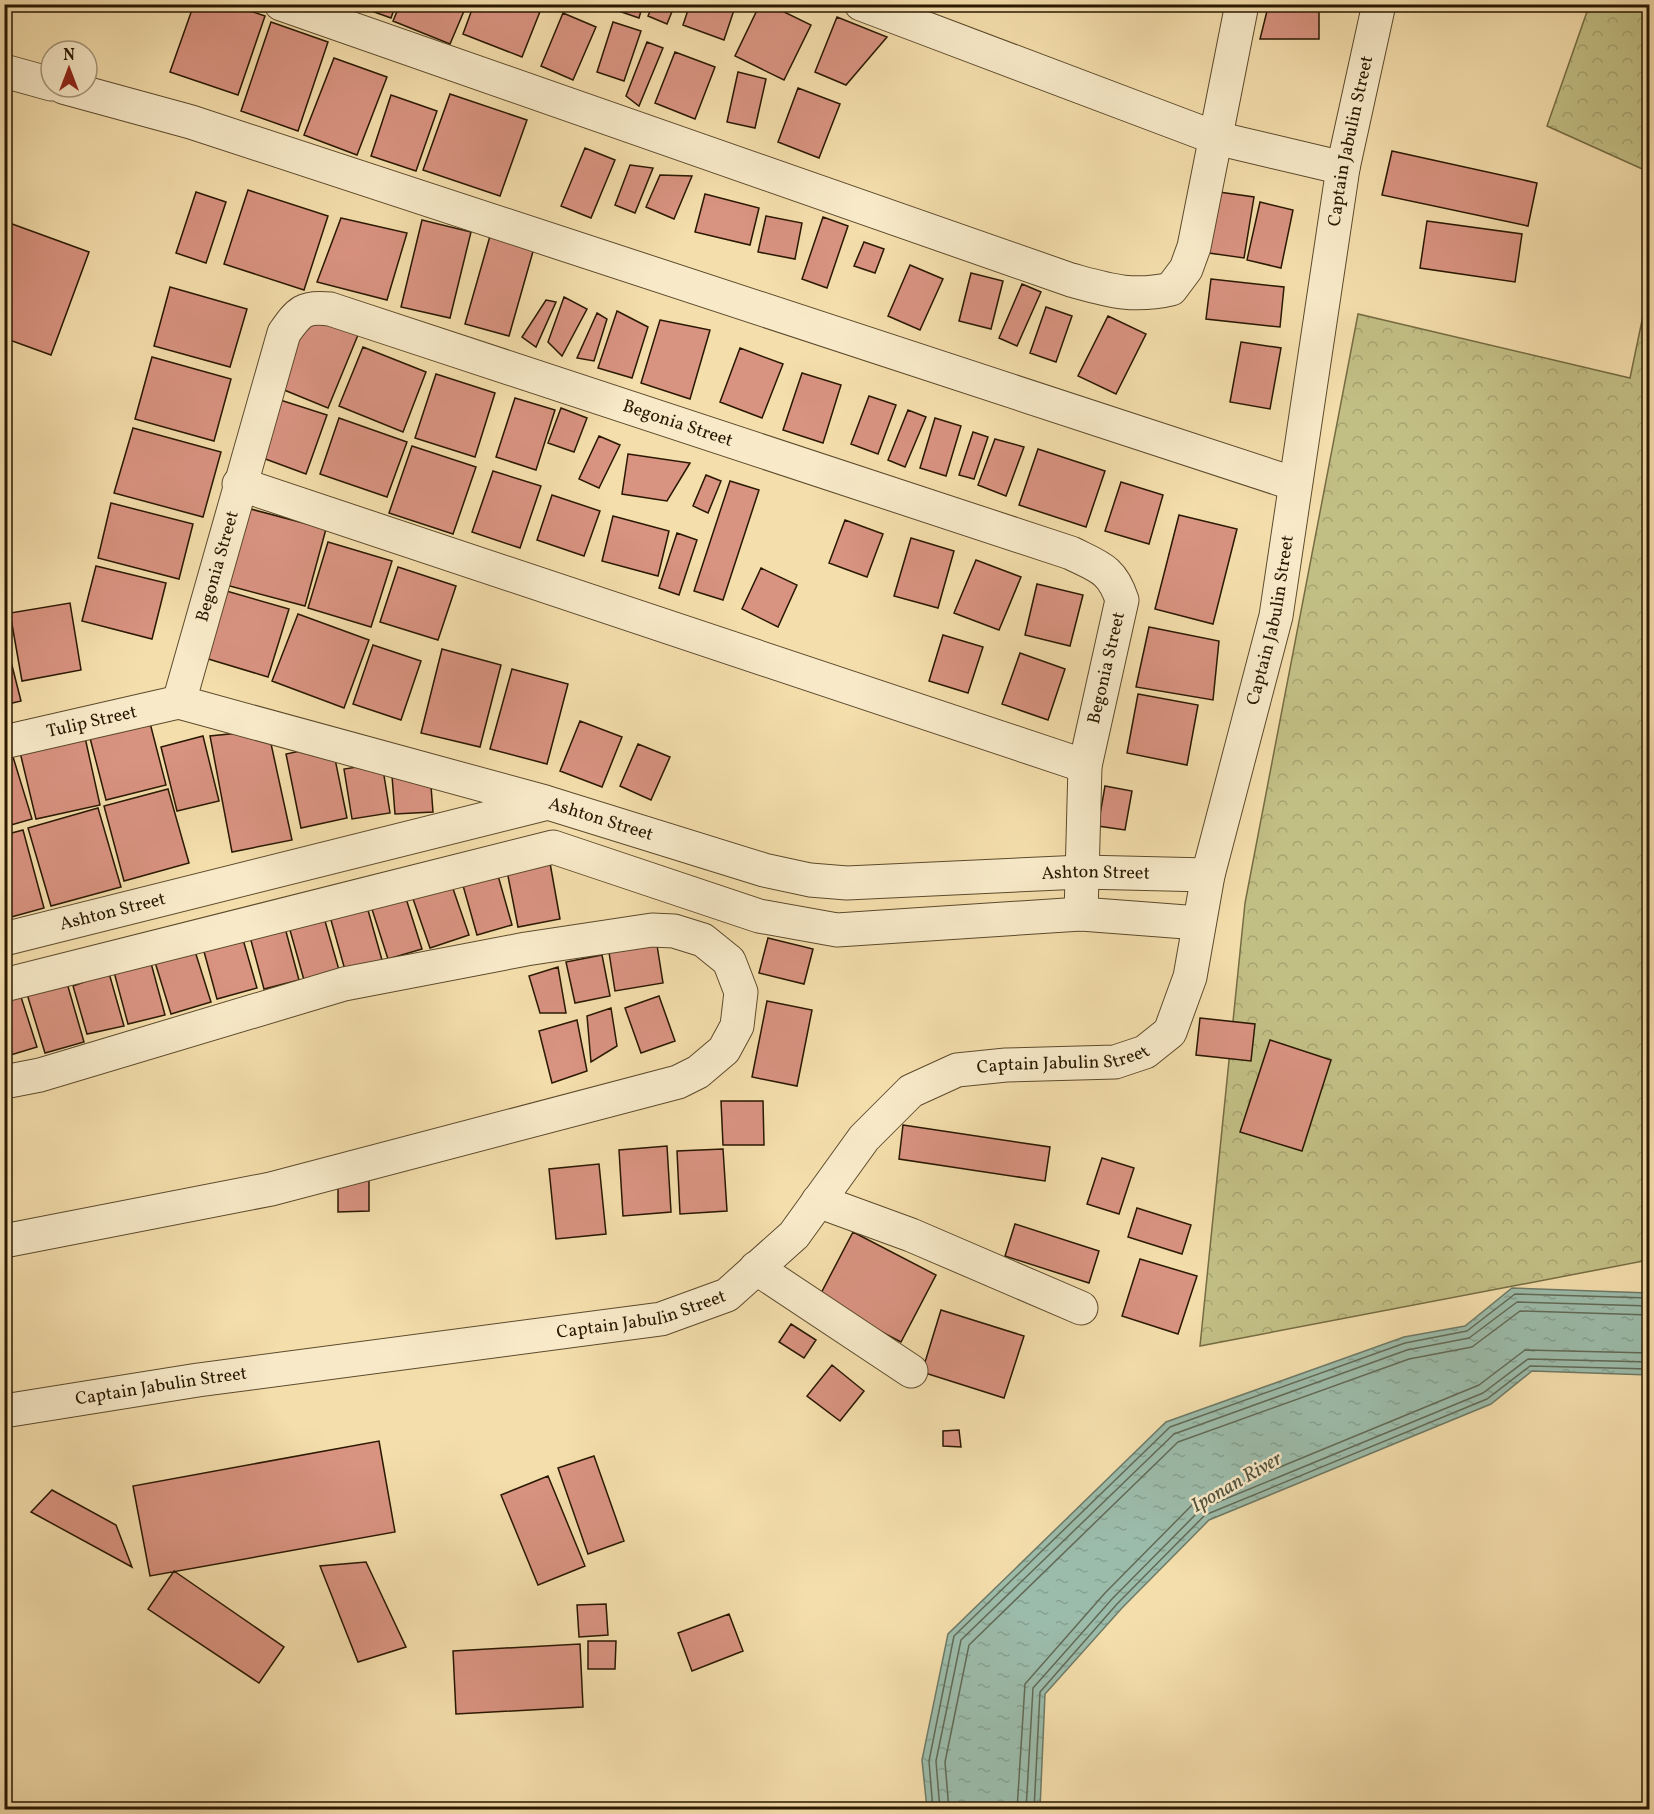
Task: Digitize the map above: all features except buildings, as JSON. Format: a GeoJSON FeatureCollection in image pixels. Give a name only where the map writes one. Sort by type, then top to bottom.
{"type":"FeatureCollection","features":[{"type":"Feature","properties":{"kind":"street"},"geometry":{"type":"LineString","coordinates":[[281,4],[1071,280],[1119,293],[1146,295],[1171,289],[1185,269],[1194,247],[1242,4]]}},
{"type":"Feature","properties":{"kind":"street"},"geometry":{"type":"LineString","coordinates":[[861,4],[1216,138],[1343,168]]}},
{"type":"Feature","properties":{"kind":"street","name":"Captain Jabulin Street"},"geometry":{"type":"LineString","coordinates":[[4,1411],[198,1380],[661,1320],[727,1295],[794,1234],[864,1138],[911,1091],[957,1070],[1006,1065],[1115,1062],[1145,1052],[1170,1032],[1190,977],[1208,875],[1276,616],[1343,168],[1379,4]]}},
{"type":"Feature","properties":{"kind":"street"},"geometry":{"type":"LineString","coordinates":[[4,71],[39,81]]}},
{"type":"Feature","properties":{"kind":"street"},"geometry":{"type":"LineString","coordinates":[[99,97],[213,129],[1295,484]]}},
{"type":"Feature","properties":{"kind":"street","name":"Begonia Street"},"geometry":{"type":"LineString","coordinates":[[179,702],[239,484],[284,333],[299,313],[312,307],[330,309],[1071,553],[1103,569],[1116,580],[1122,600],[1085,766],[1081,914]]}},
{"type":"Feature","properties":{"kind":"street"},"geometry":{"type":"LineString","coordinates":[[239,484],[1085,766]]}},
{"type":"Feature","properties":{"kind":"street"},"geometry":{"type":"LineString","coordinates":[[179,702],[548,803],[553,846]]}},
{"type":"Feature","properties":{"kind":"street","name":"Tulip Street"},"geometry":{"type":"LineString","coordinates":[[4,742],[179,702]]}},
{"type":"Feature","properties":{"kind":"street","name":"Ashton Street"},"geometry":{"type":"LineString","coordinates":[[4,939],[548,803],[764,870],[810,880],[847,884],[1082,872],[1208,875]]}},
{"type":"Feature","properties":{"kind":"street","name":"Ashton Street"},"geometry":{"type":"LineString","coordinates":[[4,985],[553,846],[759,916],[837,930],[1081,914],[1199,923]]}},
{"type":"Feature","properties":{"kind":"street"},"geometry":{"type":"LineString","coordinates":[[4,1082],[40,1075],[344,984],[526,949],[652,930],[674,932],[703,940],[729,961],[741,992],[737,1026],[724,1050],[698,1072],[678,1082],[271,1189],[4,1241]]}},
{"type":"Feature","properties":{"kind":"street"},"geometry":{"type":"LineString","coordinates":[[818,1201],[911,1235],[1081,1308]]}},
{"type":"Feature","properties":{"kind":"street"},"geometry":{"type":"LineString","coordinates":[[756,1268],[911,1371]]}},
{"type":"Feature","properties":{"kind":"green space"},"geometry":{"type":"Polygon","coordinates":[[[1649,5],[1649,172],[1547,126],[1589,6],[1649,5]]]}},
{"type":"Feature","properties":{"kind":"green space"},"geometry":{"type":"Polygon","coordinates":[[[1649,287],[1649,1260],[1200,1346],[1245,903],[1358,314],[1630,378],[1649,287]]]}},
{"type":"Feature","properties":{"kind":"water","name":"Iponan River"},"geometry":{"type":"Polygon","coordinates":[[[1512,1288],[1649,1293],[1649,1375],[1532,1371],[1491,1404],[1209,1520],[1122,1608],[1045,1694],[1040,1809],[927,1809],[922,1760],[948,1634],[1166,1422],[1404,1337],[1465,1326],[1512,1288]]]}}]}
